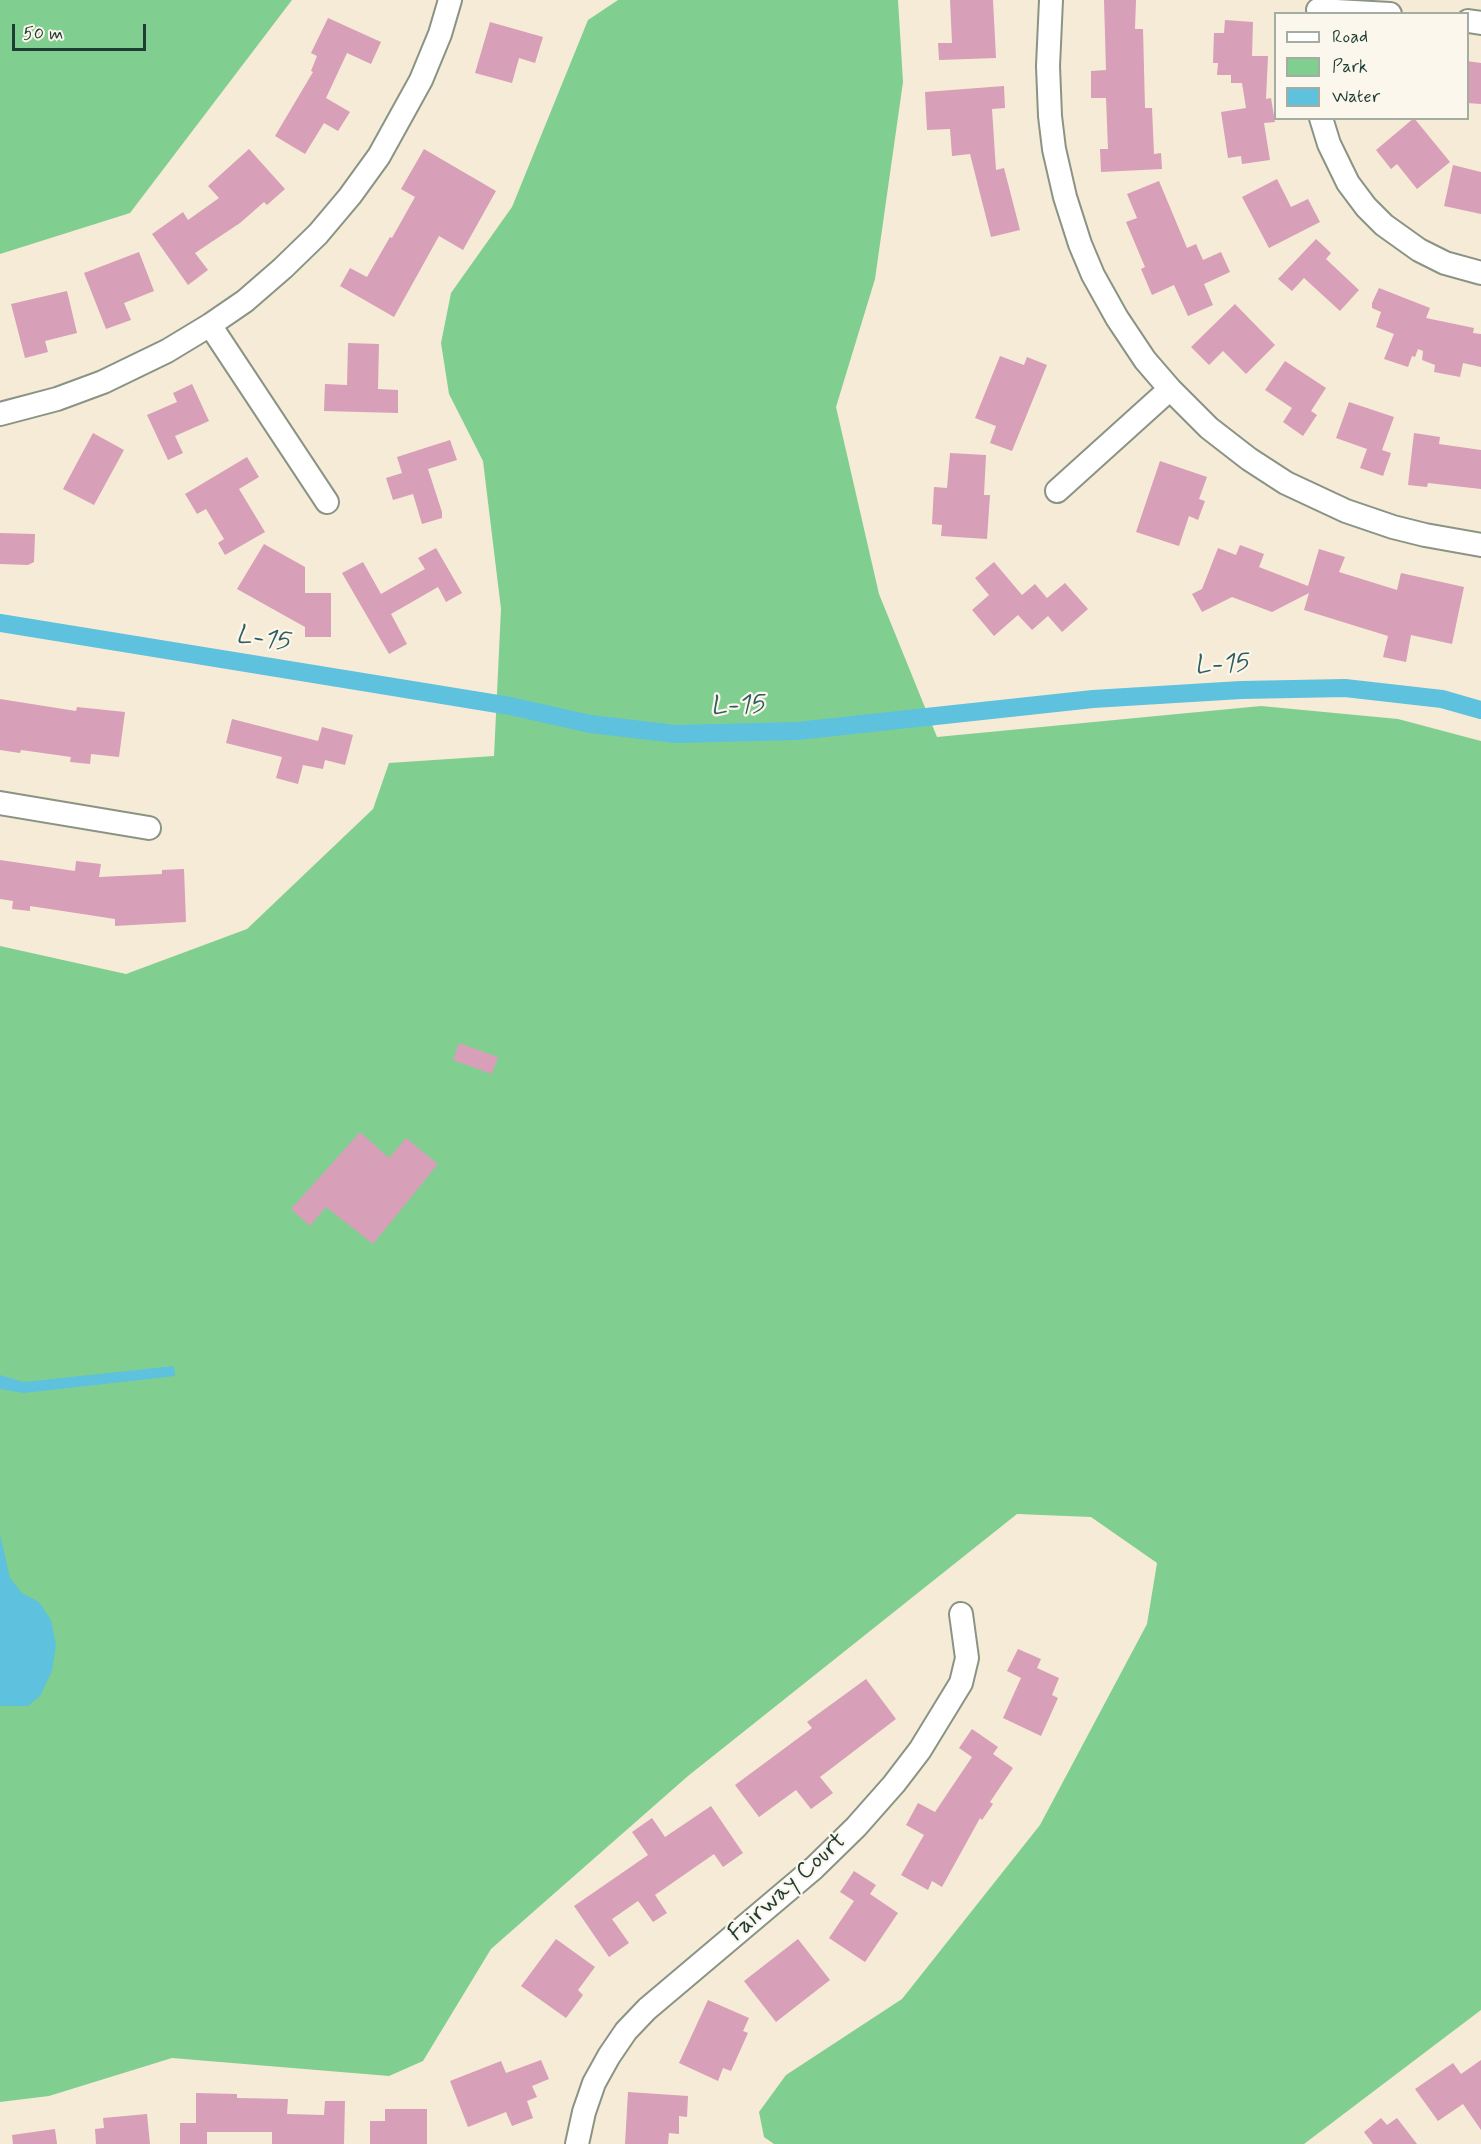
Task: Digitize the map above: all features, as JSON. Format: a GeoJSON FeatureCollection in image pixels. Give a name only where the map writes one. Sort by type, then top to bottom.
{"type":"FeatureCollection","features":[{"type":"Feature","properties":{"kind":"street"},"geometry":{"type":"LineString","coordinates":[[0,414],[57,399],[103,382],[167,351],[245,301],[283,268],[318,234],[350,196],[393,132],[421,80],[440,34],[450,0]]}},
{"type":"Feature","properties":{"kind":"street"},"geometry":{"type":"LineString","coordinates":[[1051,0],[1048,66],[1050,116],[1054,148],[1065,197],[1080,244],[1112,310],[1145,360],[1170,390],[1209,428],[1249,459],[1286,483],[1346,511],[1393,527],[1481,544]]}},
{"type":"Feature","properties":{"kind":"street"},"geometry":{"type":"LineString","coordinates":[[1318,8],[1366,12]]}},
{"type":"Feature","properties":{"kind":"street"},"geometry":{"type":"LineString","coordinates":[[1322,120],[1329,144],[1348,183],[1366,207],[1384,225],[1419,250],[1445,263],[1481,273]]}},
{"type":"Feature","properties":{"kind":"street"},"geometry":{"type":"LineString","coordinates":[[210,325],[327,502]]}},
{"type":"Feature","properties":{"kind":"street"},"geometry":{"type":"LineString","coordinates":[[1057,491],[1170,390]]}},
{"type":"Feature","properties":{"kind":"street"},"geometry":{"type":"LineString","coordinates":[[0,803],[149,828]]}},
{"type":"Feature","properties":{"kind":"street","name":"Fairway Court"},"geometry":{"type":"LineString","coordinates":[[577,2144],[584,2112],[594,2084],[609,2056],[627,2031],[647,2009],[814,1868],[856,1827],[921,1750],[961,1683],[967,1658],[961,1614]]}},
{"type":"Feature","properties":{"kind":"green space"},"geometry":{"type":"Polygon","coordinates":[[[0,0],[292,0],[130,213],[0,254],[0,0]]]}},
{"type":"Feature","properties":{"kind":"green space"},"geometry":{"type":"Polygon","coordinates":[[[618,0],[898,0],[903,82],[875,279],[836,407],[879,594],[937,737],[1261,706],[1398,719],[1481,741],[1481,2010],[1304,2144],[774,2144],[764,2137],[759,2112],[786,2075],[902,1999],[1040,1825],[1147,1624],[1157,1563],[1091,1517],[1017,1514],[688,1776],[491,1949],[423,2061],[389,2076],[172,2058],[49,2096],[0,2102],[0,946],[126,974],[247,929],[373,809],[389,763],[494,756],[501,609],[483,461],[449,394],[441,343],[451,293],[512,207],[588,20],[618,0]]]}},
{"type":"Feature","properties":{"kind":"water"},"geometry":{"type":"Polygon","coordinates":[[[174,1366],[175,1376],[24,1393],[0,1389],[0,1375],[24,1382],[174,1366]]]}},
{"type":"Feature","properties":{"kind":"water"},"geometry":{"type":"Polygon","coordinates":[[[0,1534],[10,1578],[22,1593],[39,1602],[51,1620],[56,1645],[52,1671],[40,1696],[28,1706],[0,1706],[0,1534]]]}},
{"type":"Feature","properties":{"kind":"building"},"geometry":{"type":"Polygon","coordinates":[[[950,0],[993,0],[996,58],[939,60],[938,43],[952,43],[950,0]]]}},
{"type":"Feature","properties":{"kind":"building"},"geometry":{"type":"Polygon","coordinates":[[[1104,0],[1136,0],[1135,29],[1143,29],[1145,108],[1152,108],[1154,154],[1161,153],[1162,169],[1101,172],[1100,149],[1108,149],[1106,98],[1091,98],[1091,71],[1106,70],[1104,0]]]}},
{"type":"Feature","properties":{"kind":"building"},"geometry":{"type":"Polygon","coordinates":[[[328,18],[381,42],[371,64],[347,53],[326,98],[350,112],[338,131],[324,123],[305,154],[275,136],[313,72],[311,71],[317,56],[311,53],[328,18]]]}},
{"type":"Feature","properties":{"kind":"building"},"geometry":{"type":"Polygon","coordinates":[[[1225,20],[1253,22],[1252,56],[1268,56],[1266,99],[1271,98],[1275,122],[1264,123],[1270,160],[1242,164],[1241,156],[1228,158],[1221,112],[1246,108],[1242,83],[1231,83],[1231,75],[1217,75],[1218,63],[1213,63],[1214,33],[1224,33],[1225,20]]]}},
{"type":"Feature","properties":{"kind":"building"},"geometry":{"type":"Polygon","coordinates":[[[490,22],[543,37],[535,63],[519,58],[512,83],[475,73],[490,22]]]}},
{"type":"Feature","properties":{"kind":"building"},"geometry":{"type":"Polygon","coordinates":[[[1469,61],[1481,63],[1481,104],[1469,103],[1469,61]]]}},
{"type":"Feature","properties":{"kind":"building"},"geometry":{"type":"Polygon","coordinates":[[[1004,86],[1005,108],[992,109],[996,170],[1004,168],[1020,230],[991,237],[970,154],[952,156],[950,129],[927,130],[925,92],[1004,86]]]}},
{"type":"Feature","properties":{"kind":"building"},"geometry":{"type":"Polygon","coordinates":[[[1412,120],[1416,120],[1450,162],[1417,189],[1397,164],[1391,169],[1376,150],[1412,120]]]}},
{"type":"Feature","properties":{"kind":"building"},"geometry":{"type":"Polygon","coordinates":[[[249,149],[285,189],[267,205],[264,202],[240,223],[195,253],[208,270],[188,285],[152,234],[183,212],[188,220],[219,198],[208,186],[249,149]]]}},
{"type":"Feature","properties":{"kind":"building"},"geometry":{"type":"Polygon","coordinates":[[[424,149],[496,191],[463,250],[439,236],[394,317],[340,286],[350,268],[367,277],[390,237],[392,238],[415,197],[401,189],[424,149]]]}},
{"type":"Feature","properties":{"kind":"building"},"geometry":{"type":"Polygon","coordinates":[[[1453,165],[1481,172],[1481,214],[1444,206],[1453,165]]]}},
{"type":"Feature","properties":{"kind":"building"},"geometry":{"type":"Polygon","coordinates":[[[1277,179],[1291,207],[1308,199],[1320,222],[1269,248],[1242,197],[1277,179]]]}},
{"type":"Feature","properties":{"kind":"building"},"geometry":{"type":"Polygon","coordinates":[[[1159,181],[1187,248],[1196,244],[1203,260],[1221,252],[1230,272],[1204,284],[1213,305],[1188,316],[1174,285],[1152,295],[1141,269],[1145,267],[1126,222],[1137,218],[1127,194],[1159,181]]]}},
{"type":"Feature","properties":{"kind":"building"},"geometry":{"type":"Polygon","coordinates":[[[1316,239],[1331,253],[1326,259],[1359,290],[1340,311],[1304,278],[1292,291],[1278,279],[1316,239]]]}},
{"type":"Feature","properties":{"kind":"building"},"geometry":{"type":"Polygon","coordinates":[[[139,252],[154,291],[124,303],[131,320],[106,329],[84,273],[139,252]]]}},
{"type":"Feature","properties":{"kind":"building"},"geometry":{"type":"Polygon","coordinates":[[[1379,288],[1430,308],[1426,318],[1474,328],[1473,333],[1481,334],[1481,367],[1463,363],[1460,377],[1434,372],[1435,365],[1422,360],[1423,351],[1418,349],[1415,357],[1412,356],[1408,367],[1384,359],[1394,334],[1376,327],[1381,312],[1372,308],[1372,303],[1379,288]]]}},
{"type":"Feature","properties":{"kind":"building"},"geometry":{"type":"Polygon","coordinates":[[[67,291],[77,333],[45,341],[48,352],[25,358],[11,304],[67,291]]]}},
{"type":"Feature","properties":{"kind":"building"},"geometry":{"type":"Polygon","coordinates":[[[1235,304],[1275,345],[1246,374],[1223,351],[1209,365],[1191,347],[1235,304]]]}},
{"type":"Feature","properties":{"kind":"building"},"geometry":{"type":"Polygon","coordinates":[[[348,343],[379,344],[378,389],[398,390],[398,413],[324,411],[325,384],[347,385],[348,343]]]}},
{"type":"Feature","properties":{"kind":"building"},"geometry":{"type":"Polygon","coordinates":[[[1000,356],[1024,365],[1027,357],[1047,365],[1012,451],[990,443],[996,426],[975,418],[1000,356]]]}},
{"type":"Feature","properties":{"kind":"building"},"geometry":{"type":"Polygon","coordinates":[[[1285,361],[1326,388],[1311,411],[1317,415],[1303,436],[1283,422],[1292,408],[1265,390],[1285,361]]]}},
{"type":"Feature","properties":{"kind":"building"},"geometry":{"type":"Polygon","coordinates":[[[192,384],[209,421],[175,436],[183,453],[168,460],[147,415],[177,402],[173,393],[192,384]]]}},
{"type":"Feature","properties":{"kind":"building"},"geometry":{"type":"Polygon","coordinates":[[[1349,402],[1394,417],[1382,450],[1391,453],[1383,476],[1360,468],[1367,449],[1336,438],[1349,402]]]}},
{"type":"Feature","properties":{"kind":"building"},"geometry":{"type":"Polygon","coordinates":[[[93,433],[124,450],[94,505],[63,489],[93,433]]]}},
{"type":"Feature","properties":{"kind":"building"},"geometry":{"type":"Polygon","coordinates":[[[1414,433],[1440,437],[1439,444],[1481,450],[1481,489],[1428,483],[1427,487],[1408,485],[1414,433]]]}},
{"type":"Feature","properties":{"kind":"building"},"geometry":{"type":"Polygon","coordinates":[[[450,440],[457,460],[428,469],[442,518],[422,524],[413,494],[393,500],[386,478],[402,473],[397,457],[450,440]]]}},
{"type":"Feature","properties":{"kind":"building"},"geometry":{"type":"Polygon","coordinates":[[[950,453],[986,455],[984,495],[990,495],[987,539],[941,536],[942,525],[932,524],[934,487],[947,488],[950,453]]]}},
{"type":"Feature","properties":{"kind":"building"},"geometry":{"type":"Polygon","coordinates":[[[247,457],[259,477],[239,489],[265,532],[225,555],[218,543],[224,539],[206,509],[197,514],[185,494],[247,457]]]}},
{"type":"Feature","properties":{"kind":"building"},"geometry":{"type":"Polygon","coordinates":[[[1160,461],[1207,477],[1199,499],[1205,501],[1198,520],[1189,516],[1179,546],[1136,532],[1160,461]]]}},
{"type":"Feature","properties":{"kind":"building"},"geometry":{"type":"Polygon","coordinates":[[[0,533],[35,534],[34,562],[28,565],[0,564],[0,533]]]}},
{"type":"Feature","properties":{"kind":"building"},"geometry":{"type":"Polygon","coordinates":[[[264,544],[305,567],[305,593],[331,593],[331,637],[305,637],[305,627],[237,589],[264,544]]]}},
{"type":"Feature","properties":{"kind":"building"},"geometry":{"type":"Polygon","coordinates":[[[1240,545],[1264,554],[1259,567],[1308,586],[1319,549],[1345,557],[1339,572],[1397,590],[1401,573],[1464,587],[1452,644],[1411,635],[1406,662],[1383,657],[1388,636],[1304,610],[1309,593],[1272,612],[1232,597],[1202,612],[1192,594],[1202,589],[1218,548],[1236,555],[1240,545]]]}},
{"type":"Feature","properties":{"kind":"building"},"geometry":{"type":"Polygon","coordinates":[[[436,548],[462,593],[446,602],[438,587],[391,614],[407,644],[389,654],[342,573],[363,562],[381,594],[425,569],[418,558],[436,548]]]}},
{"type":"Feature","properties":{"kind":"building"},"geometry":{"type":"Polygon","coordinates":[[[994,562],[1022,595],[1035,584],[1047,598],[1065,583],[1088,609],[1062,632],[1048,616],[1032,630],[1018,615],[994,636],[972,610],[989,595],[975,578],[994,562]]]}},
{"type":"Feature","properties":{"kind":"building"},"geometry":{"type":"Polygon","coordinates":[[[0,699],[76,711],[77,707],[125,712],[119,757],[91,754],[90,764],[70,762],[71,757],[21,750],[20,753],[0,750],[0,699]]]}},
{"type":"Feature","properties":{"kind":"building"},"geometry":{"type":"Polygon","coordinates":[[[232,719],[318,741],[322,727],[353,735],[345,765],[325,760],[323,769],[303,765],[298,784],[276,778],[282,757],[226,743],[232,719]]]}},
{"type":"Feature","properties":{"kind":"building"},"geometry":{"type":"Polygon","coordinates":[[[0,860],[75,871],[76,861],[101,864],[99,877],[162,874],[162,870],[184,869],[186,922],[115,926],[115,919],[30,906],[30,911],[12,909],[13,901],[0,899],[0,860]]]}},
{"type":"Feature","properties":{"kind":"building"},"geometry":{"type":"Polygon","coordinates":[[[459,1043],[498,1057],[492,1074],[453,1060],[459,1043]]]}},
{"type":"Feature","properties":{"kind":"building"},"geometry":{"type":"Polygon","coordinates":[[[360,1132],[389,1158],[406,1138],[438,1164],[373,1244],[326,1207],[310,1226],[291,1209],[360,1132]]]}},
{"type":"Feature","properties":{"kind":"building"},"geometry":{"type":"Polygon","coordinates":[[[1018,1649],[1041,1659],[1037,1668],[1059,1678],[1052,1695],[1058,1698],[1041,1736],[1003,1718],[1021,1678],[1007,1671],[1018,1649]]]}},
{"type":"Feature","properties":{"kind":"building"},"geometry":{"type":"Polygon","coordinates":[[[866,1679],[896,1719],[820,1777],[833,1793],[811,1809],[796,1790],[759,1817],[735,1785],[812,1728],[807,1722],[866,1679]]]}},
{"type":"Feature","properties":{"kind":"building"},"geometry":{"type":"Polygon","coordinates":[[[972,1729],[998,1747],[993,1754],[1013,1768],[990,1802],[993,1804],[982,1820],[980,1818],[942,1887],[932,1881],[928,1890],[901,1875],[924,1835],[906,1825],[918,1803],[935,1812],[972,1757],[959,1748],[972,1729]]]}},
{"type":"Feature","properties":{"kind":"building"},"geometry":{"type":"Polygon","coordinates":[[[711,1806],[743,1853],[723,1867],[714,1854],[655,1895],[667,1913],[653,1922],[638,1901],[612,1919],[629,1943],[609,1957],[574,1906],[648,1855],[632,1832],[652,1818],[665,1837],[711,1806]]]}},
{"type":"Feature","properties":{"kind":"building"},"geometry":{"type":"Polygon","coordinates":[[[854,1871],[876,1885],[870,1894],[898,1913],[865,1962],[829,1938],[854,1901],[840,1892],[854,1871]]]}},
{"type":"Feature","properties":{"kind":"building"},"geometry":{"type":"Polygon","coordinates":[[[556,1939],[595,1967],[578,1990],[583,1995],[566,2018],[521,1986],[556,1939]]]}},
{"type":"Feature","properties":{"kind":"building"},"geometry":{"type":"Polygon","coordinates":[[[798,1939],[830,1980],[776,2022],[744,1981],[798,1939]]]}},
{"type":"Feature","properties":{"kind":"building"},"geometry":{"type":"Polygon","coordinates":[[[708,2000],[749,2018],[743,2031],[748,2033],[731,2071],[723,2068],[718,2081],[679,2063],[708,2000]]]}},
{"type":"Feature","properties":{"kind":"building"},"geometry":{"type":"Polygon","coordinates":[[[541,2060],[549,2079],[532,2086],[537,2097],[527,2101],[533,2118],[512,2126],[506,2112],[468,2127],[450,2081],[501,2061],[506,2073],[541,2060]]]}},
{"type":"Feature","properties":{"kind":"building"},"geometry":{"type":"Polygon","coordinates":[[[1481,2060],[1481,2130],[1463,2104],[1438,2121],[1415,2089],[1453,2063],[1461,2074],[1481,2060]]]}},
{"type":"Feature","properties":{"kind":"building"},"geometry":{"type":"Polygon","coordinates":[[[628,2092],[688,2096],[687,2117],[679,2116],[679,2134],[669,2133],[668,2144],[625,2144],[628,2092]]]}},
{"type":"Feature","properties":{"kind":"building"},"geometry":{"type":"Polygon","coordinates":[[[196,2093],[237,2094],[237,2098],[288,2099],[287,2114],[324,2115],[325,2101],[345,2101],[344,2144],[272,2144],[272,2132],[207,2132],[207,2144],[180,2144],[180,2123],[196,2123],[196,2093]]]}},
{"type":"Feature","properties":{"kind":"building"},"geometry":{"type":"Polygon","coordinates":[[[385,2109],[427,2109],[427,2144],[370,2144],[370,2121],[385,2121],[385,2109]]]}},
{"type":"Feature","properties":{"kind":"building"},"geometry":{"type":"Polygon","coordinates":[[[147,2114],[150,2144],[96,2144],[95,2129],[104,2128],[103,2118],[147,2114]]]}},
{"type":"Feature","properties":{"kind":"building"},"geometry":{"type":"Polygon","coordinates":[[[1381,2118],[1387,2125],[1397,2118],[1417,2144],[1373,2144],[1364,2132],[1381,2118]]]}},
{"type":"Feature","properties":{"kind":"building"},"geometry":{"type":"Polygon","coordinates":[[[55,2129],[57,2144],[13,2144],[12,2135],[55,2129]]]}},
{"type":"Feature","properties":{"kind":"waterway","name":"L-15"},"geometry":{"type":"LineString","coordinates":[[0,623],[510,706],[590,724],[676,734],[797,731],[1093,699],[1241,690],[1345,688],[1442,699],[1481,710]]}}]}
